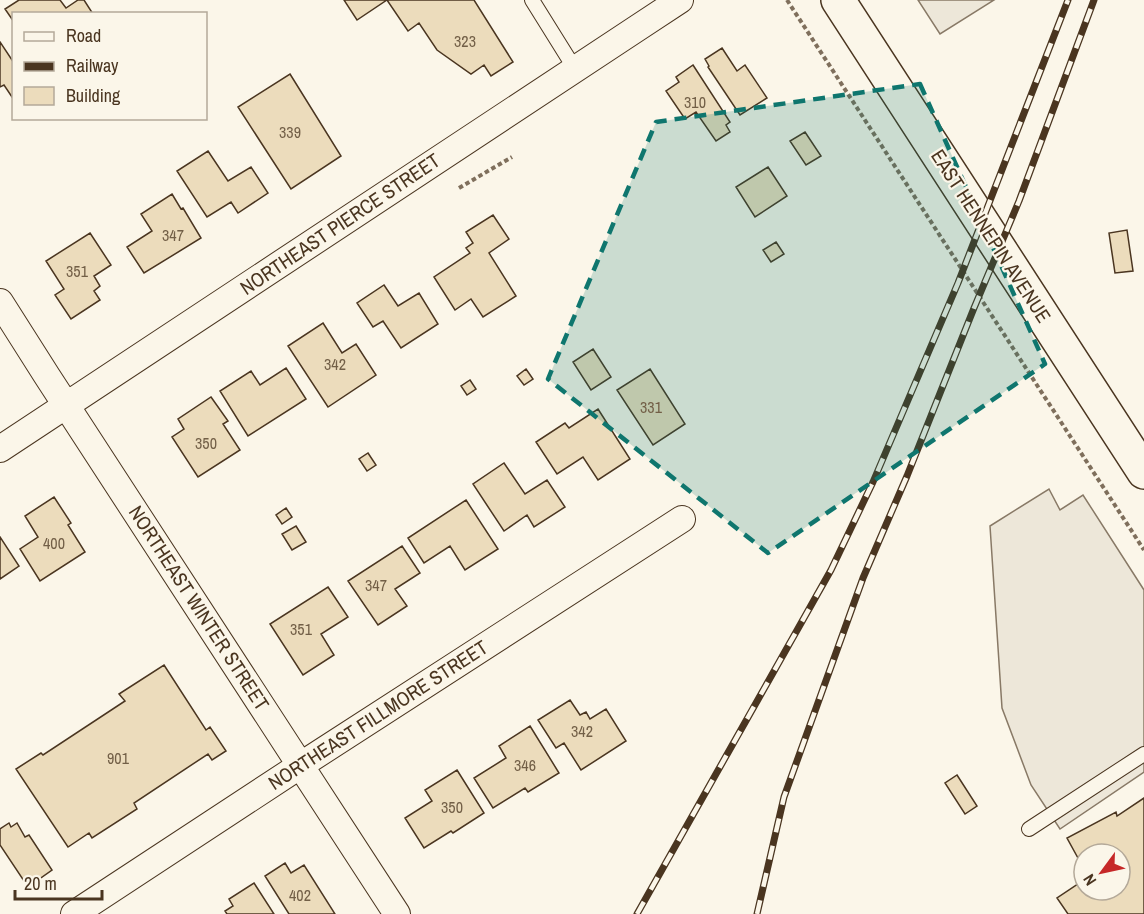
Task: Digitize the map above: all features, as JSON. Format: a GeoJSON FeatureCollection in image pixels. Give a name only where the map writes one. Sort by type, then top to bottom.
{"type":"FeatureCollection","features":[{"type":"Feature","properties":{"kind":"main road","name":"EAST HENNEPIN AVENUE"},"geometry":{"type":"LineString","coordinates":[[838,0],[1144,472]]}},
{"type":"Feature","properties":{"kind":"street","name":"NORTHEAST PIERCE STREET"},"geometry":{"type":"LineString","coordinates":[[0,449],[680,0]]}},
{"type":"Feature","properties":{"kind":"street","name":"NORTHEAST WINTER STREET"},"geometry":{"type":"LineString","coordinates":[[0,302],[398,914]]}},
{"type":"Feature","properties":{"kind":"street","name":"NORTHEAST FILLMORE STREET"},"geometry":{"type":"LineString","coordinates":[[74,914],[682,519]]}},
{"type":"Feature","properties":{"kind":"lane"},"geometry":{"type":"LineString","coordinates":[[532,0],[575,69]]}},
{"type":"Feature","properties":{"kind":"lane"},"geometry":{"type":"LineString","coordinates":[[1029,830],[1144,754]]}},
{"type":"Feature","properties":{"kind":"path"},"geometry":{"type":"LineString","coordinates":[[786,0],[1144,550]]}},
{"type":"Feature","properties":{"kind":"path"},"geometry":{"type":"LineString","coordinates":[[459,188],[512,157]]}},
{"type":"Feature","properties":{"kind":"highlighted area"},"geometry":{"type":"Polygon","coordinates":[[[920,84],[1045,364],[768,553],[548,379],[656,122],[920,84]]]}},
{"type":"Feature","properties":{"kind":"shaded area"},"geometry":{"type":"Polygon","coordinates":[[[918,0],[994,0],[940,34],[918,0]]]}},
{"type":"Feature","properties":{"kind":"shaded area"},"geometry":{"type":"Polygon","coordinates":[[[1049,489],[1060,510],[1083,495],[1144,590],[1144,772],[1060,829],[1031,785],[1002,708],[990,526],[1049,489]]]}},
{"type":"Feature","properties":{"kind":"building"},"geometry":{"type":"Polygon","coordinates":[[[19,0],[60,0],[66,8],[78,0],[84,0],[92,12],[12,12],[12,19],[5,9],[19,0]]]}},
{"type":"Feature","properties":{"kind":"building"},"geometry":{"type":"Polygon","coordinates":[[[344,0],[387,0],[357,20],[344,0]]]}},
{"type":"Feature","properties":{"kind":"building"},"geometry":{"type":"Polygon","coordinates":[[[387,0],[474,0],[513,62],[491,76],[484,65],[471,74],[437,50],[419,23],[408,31],[387,0]]]}},
{"type":"Feature","properties":{"kind":"building"},"geometry":{"type":"Polygon","coordinates":[[[0,42],[12,60],[12,97],[4,85],[0,87],[0,42]]]}},
{"type":"Feature","properties":{"kind":"building"},"geometry":{"type":"Polygon","coordinates":[[[722,48],[737,71],[745,65],[767,98],[740,115],[705,59],[722,48]]]}},
{"type":"Feature","properties":{"kind":"building"},"geometry":{"type":"Polygon","coordinates":[[[693,65],[730,122],[726,125],[730,132],[716,141],[696,112],[685,119],[666,91],[679,82],[676,77],[693,65]]]}},
{"type":"Feature","properties":{"kind":"building"},"geometry":{"type":"Polygon","coordinates":[[[290,74],[341,156],[291,189],[238,107],[290,74]]]}},
{"type":"Feature","properties":{"kind":"building"},"geometry":{"type":"Polygon","coordinates":[[[805,132],[821,156],[806,165],[790,141],[805,132]]]}},
{"type":"Feature","properties":{"kind":"building"},"geometry":{"type":"Polygon","coordinates":[[[208,151],[228,181],[251,167],[268,193],[238,213],[231,202],[207,217],[177,171],[208,151]]]}},
{"type":"Feature","properties":{"kind":"building"},"geometry":{"type":"Polygon","coordinates":[[[768,167],[787,196],[755,217],[736,187],[768,167]]]}},
{"type":"Feature","properties":{"kind":"building"},"geometry":{"type":"Polygon","coordinates":[[[172,194],[201,238],[144,273],[127,247],[152,231],[141,214],[172,194]]]}},
{"type":"Feature","properties":{"kind":"building"},"geometry":{"type":"Polygon","coordinates":[[[493,215],[509,239],[489,253],[516,296],[483,317],[471,299],[455,310],[434,277],[470,253],[466,248],[473,243],[466,232],[493,215]]]}},
{"type":"Feature","properties":{"kind":"building"},"geometry":{"type":"Polygon","coordinates":[[[1127,230],[1133,271],[1115,273],[1109,233],[1127,230]]]}},
{"type":"Feature","properties":{"kind":"building"},"geometry":{"type":"Polygon","coordinates":[[[90,233],[111,265],[94,276],[100,286],[94,291],[100,300],[71,319],[55,295],[64,289],[46,261],[90,233]]]}},
{"type":"Feature","properties":{"kind":"building"},"geometry":{"type":"Polygon","coordinates":[[[776,242],[784,254],[771,262],[763,250],[776,242]]]}},
{"type":"Feature","properties":{"kind":"building"},"geometry":{"type":"Polygon","coordinates":[[[384,285],[398,306],[419,293],[438,324],[401,348],[383,321],[373,327],[357,303],[384,285]]]}},
{"type":"Feature","properties":{"kind":"building"},"geometry":{"type":"Polygon","coordinates":[[[323,323],[342,353],[356,344],[376,375],[328,407],[288,346],[323,323]]]}},
{"type":"Feature","properties":{"kind":"building"},"geometry":{"type":"Polygon","coordinates":[[[593,349],[611,377],[591,390],[573,362],[593,349]]]}},
{"type":"Feature","properties":{"kind":"building"},"geometry":{"type":"Polygon","coordinates":[[[286,368],[306,399],[248,436],[220,391],[251,371],[260,385],[286,368]]]}},
{"type":"Feature","properties":{"kind":"building"},"geometry":{"type":"Polygon","coordinates":[[[526,369],[533,379],[524,385],[517,376],[526,369]]]}},
{"type":"Feature","properties":{"kind":"building"},"geometry":{"type":"Polygon","coordinates":[[[650,369],[685,424],[653,445],[617,390],[650,369]]]}},
{"type":"Feature","properties":{"kind":"building"},"geometry":{"type":"Polygon","coordinates":[[[470,380],[476,389],[467,395],[461,386],[470,380]]]}},
{"type":"Feature","properties":{"kind":"building"},"geometry":{"type":"Polygon","coordinates":[[[211,397],[228,421],[223,424],[240,450],[198,477],[172,437],[184,429],[178,419],[211,397]]]}},
{"type":"Feature","properties":{"kind":"building"},"geometry":{"type":"Polygon","coordinates":[[[598,409],[630,459],[598,480],[583,457],[557,474],[536,442],[565,423],[569,428],[598,409]]]}},
{"type":"Feature","properties":{"kind":"building"},"geometry":{"type":"Polygon","coordinates":[[[368,453],[376,465],[367,471],[359,459],[368,453]]]}},
{"type":"Feature","properties":{"kind":"building"},"geometry":{"type":"Polygon","coordinates":[[[504,463],[525,494],[547,480],[565,507],[534,527],[527,515],[504,531],[473,484],[504,463]]]}},
{"type":"Feature","properties":{"kind":"building"},"geometry":{"type":"Polygon","coordinates":[[[54,497],[71,523],[68,525],[85,552],[40,581],[20,549],[38,537],[25,516],[54,497]]]}},
{"type":"Feature","properties":{"kind":"building"},"geometry":{"type":"Polygon","coordinates":[[[466,500],[498,549],[465,570],[450,546],[424,563],[408,538],[466,500]]]}},
{"type":"Feature","properties":{"kind":"building"},"geometry":{"type":"Polygon","coordinates":[[[286,508],[292,517],[282,524],[276,515],[286,508]]]}},
{"type":"Feature","properties":{"kind":"building"},"geometry":{"type":"Polygon","coordinates":[[[296,526],[306,542],[292,550],[282,534],[296,526]]]}},
{"type":"Feature","properties":{"kind":"building"},"geometry":{"type":"Polygon","coordinates":[[[0,537],[19,566],[0,579],[0,537]]]}},
{"type":"Feature","properties":{"kind":"building"},"geometry":{"type":"Polygon","coordinates":[[[402,546],[420,573],[395,589],[407,606],[378,625],[348,581],[402,546]]]}},
{"type":"Feature","properties":{"kind":"building"},"geometry":{"type":"Polygon","coordinates":[[[328,587],[348,617],[321,634],[334,655],[303,675],[270,624],[328,587]]]}},
{"type":"Feature","properties":{"kind":"building"},"geometry":{"type":"Polygon","coordinates":[[[164,665],[206,730],[210,727],[226,751],[212,760],[208,754],[134,803],[137,809],[92,838],[89,833],[68,847],[16,769],[41,753],[43,755],[125,701],[119,694],[164,665]]]}},
{"type":"Feature","properties":{"kind":"building"},"geometry":{"type":"Polygon","coordinates":[[[570,700],[580,715],[586,712],[590,719],[606,709],[626,741],[581,770],[564,743],[556,748],[538,720],[570,700]]]}},
{"type":"Feature","properties":{"kind":"building"},"geometry":{"type":"Polygon","coordinates":[[[530,726],[559,773],[528,792],[525,788],[493,808],[474,778],[506,758],[499,746],[530,726]]]}},
{"type":"Feature","properties":{"kind":"building"},"geometry":{"type":"Polygon","coordinates":[[[457,770],[484,813],[424,848],[405,818],[432,801],[425,790],[457,770]]]}},
{"type":"Feature","properties":{"kind":"building"},"geometry":{"type":"Polygon","coordinates":[[[957,775],[977,806],[965,814],[945,783],[957,775]]]}},
{"type":"Feature","properties":{"kind":"building"},"geometry":{"type":"Polygon","coordinates":[[[1144,798],[1144,914],[1068,914],[1057,898],[1072,888],[1072,902],[1132,902],[1132,842],[1072,842],[1072,847],[1067,838],[1116,812],[1117,816],[1144,798]]]}},
{"type":"Feature","properties":{"kind":"building"},"geometry":{"type":"Polygon","coordinates":[[[9,823],[11,827],[17,823],[25,837],[29,835],[52,870],[28,887],[0,845],[0,829],[9,823]]]}},
{"type":"Feature","properties":{"kind":"building"},"geometry":{"type":"Polygon","coordinates":[[[285,863],[291,873],[304,865],[335,914],[289,914],[265,876],[285,863]]]}},
{"type":"Feature","properties":{"kind":"building"},"geometry":{"type":"Polygon","coordinates":[[[254,883],[274,914],[227,914],[225,911],[233,906],[229,899],[254,883]]]}},
{"type":"Feature","properties":{"kind":"railway"},"geometry":{"type":"LineString","coordinates":[[637,914],[831,570],[873,482],[958,283],[1068,0]]}},
{"type":"Feature","properties":{"kind":"railway"},"geometry":{"type":"LineString","coordinates":[[757,914],[784,797],[863,578],[1019,201],[1094,0]]}}]}
